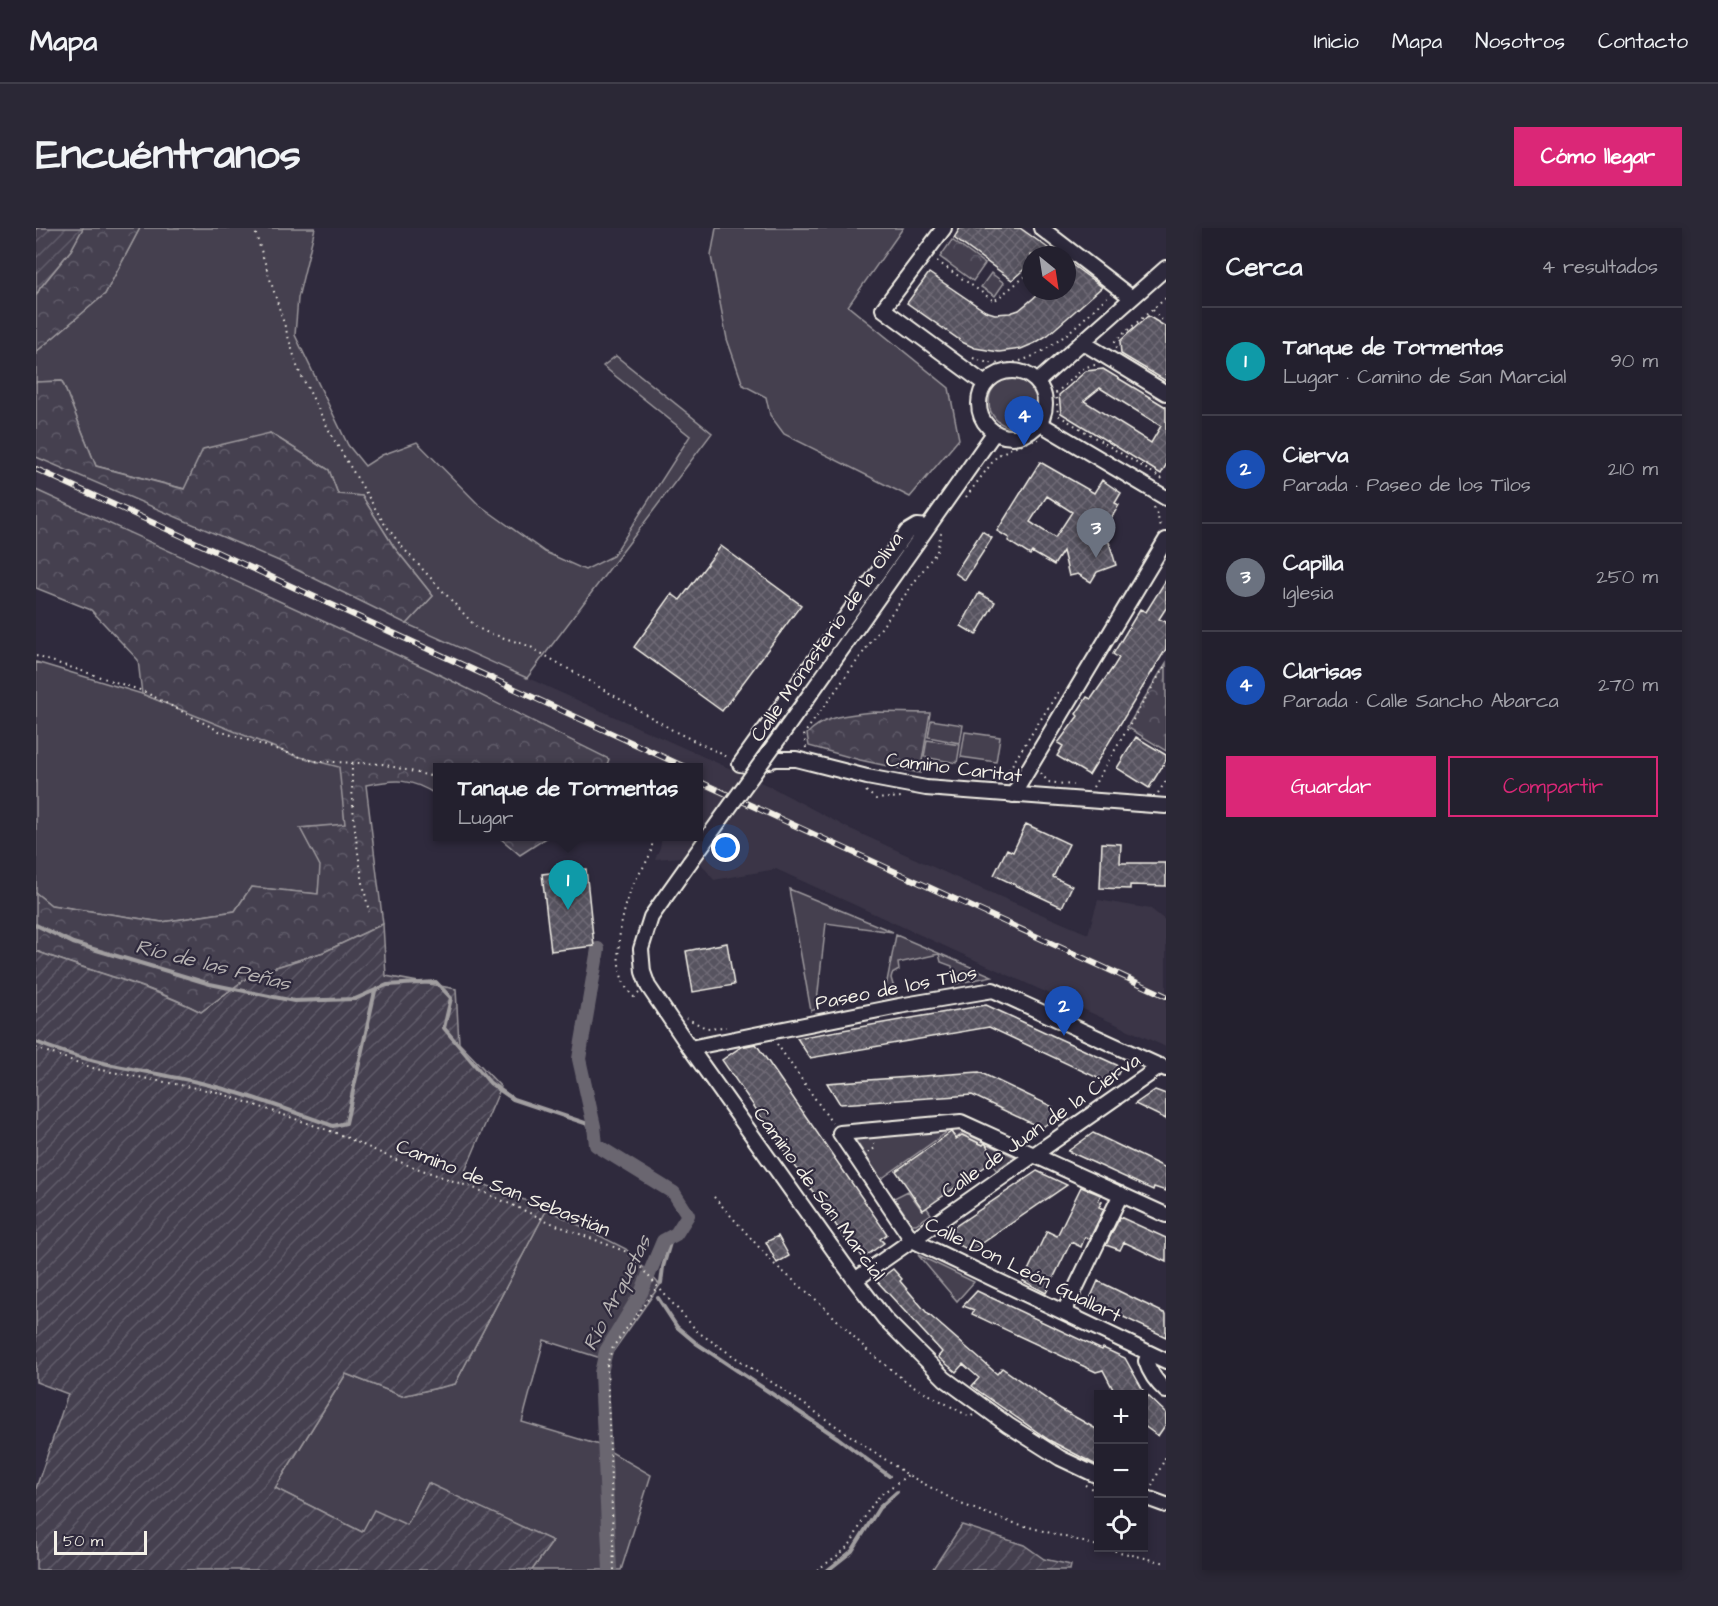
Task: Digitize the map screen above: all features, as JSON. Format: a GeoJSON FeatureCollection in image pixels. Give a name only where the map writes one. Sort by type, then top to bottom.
{"type":"FeatureCollection","features":[{"type":"Feature","properties":{"kind":"street"},"geometry":{"type":"LineString","coordinates":[[944,228],[884,309],[985,384]]}},
{"type":"Feature","properties":{"kind":"street"},"geometry":{"type":"LineString","coordinates":[[1041,228],[1132,298]]}},
{"type":"Feature","properties":{"kind":"street"},"geometry":{"type":"LineString","coordinates":[[1037,382],[1166,268]]}},
{"type":"Feature","properties":{"kind":"street"},"geometry":{"type":"LineString","coordinates":[[1082,342],[1166,393]]}},
{"type":"Feature","properties":{"kind":"street"},"geometry":{"type":"LineString","coordinates":[[1016,370],[1028,374],[1037,382],[1043,391],[1044,413],[1039,423],[1030,432],[1018,437],[1006,437],[994,432],[984,423],[979,410],[979,397],[985,384],[993,376],[1004,371],[1016,370]]}},
{"type":"Feature","properties":{"kind":"street"},"geometry":{"type":"LineString","coordinates":[[1039,423],[1166,498]]}},
{"type":"Feature","properties":{"kind":"street","name":"Calle Monasterio de la Oliva"},"geometry":{"type":"LineString","coordinates":[[690,862],[934,532],[994,432]]}},
{"type":"Feature","properties":{"kind":"street"},"geometry":{"type":"LineString","coordinates":[[740,764],[907,532],[917,526],[934,532]]}},
{"type":"Feature","properties":{"kind":"street"},"geometry":{"type":"LineString","coordinates":[[1013,795],[1163,536]]}},
{"type":"Feature","properties":{"kind":"street","name":"Camino Caritat"},"geometry":{"type":"LineString","coordinates":[[740,764],[751,766],[775,759],[796,759],[867,777],[926,788],[1166,806]]}},
{"type":"Feature","properties":{"kind":"street","name":"Camino de San Marcial"},"geometry":{"type":"LineString","coordinates":[[690,862],[651,917],[647,928],[641,949],[643,972],[648,986],[855,1280],[885,1319],[945,1379],[1060,1458],[1094,1474]]}},
{"type":"Feature","properties":{"kind":"street","name":"Paseo de los Tilos"},"geometry":{"type":"LineString","coordinates":[[690,1048],[899,1006],[993,990],[1163,1067]]}},
{"type":"Feature","properties":{"kind":"street","name":"Calle de Juan de la Cierva"},"geometry":{"type":"LineString","coordinates":[[855,1280],[1033,1154],[1163,1067]]}},
{"type":"Feature","properties":{"kind":"street"},"geometry":{"type":"LineString","coordinates":[[838,1130],[961,1122],[1166,1215]]}},
{"type":"Feature","properties":{"kind":"street","name":"Calle Don León Guallart"},"geometry":{"type":"LineString","coordinates":[[838,1130],[912,1240],[1166,1361]]}},
{"type":"Feature","properties":{"kind":"street"},"geometry":{"type":"LineString","coordinates":[[1064,1312],[1120,1194]]}},
{"type":"Feature","properties":{"kind":"street"},"geometry":{"type":"LineString","coordinates":[[1149,1353],[1146,1361],[1152,1377],[1166,1391]]}},
{"type":"Feature","properties":{"kind":"street"},"geometry":{"type":"LineString","coordinates":[[1148,1495],[1166,1506]]}},
{"type":"Feature","properties":{"kind":"path"},"geometry":{"type":"LineString","coordinates":[[254,228],[295,359],[315,404],[348,466],[384,523],[434,584],[476,627],[529,646],[676,732],[740,764]]}},
{"type":"Feature","properties":{"kind":"path"},"geometry":{"type":"LineString","coordinates":[[936,261],[994,301],[1022,279]]}},
{"type":"Feature","properties":{"kind":"path"},"geometry":{"type":"LineString","coordinates":[[967,355],[984,362],[1006,363],[1025,360],[1054,346],[1115,290]]}},
{"type":"Feature","properties":{"kind":"path"},"geometry":{"type":"LineString","coordinates":[[1119,356],[1115,341],[1166,298]]}},
{"type":"Feature","properties":{"kind":"path"},"geometry":{"type":"LineString","coordinates":[[1152,309],[1159,318],[1166,322]]}},
{"type":"Feature","properties":{"kind":"path"},"geometry":{"type":"LineString","coordinates":[[1103,364],[1085,367],[1056,393],[1058,415],[1166,481]]}},
{"type":"Feature","properties":{"kind":"path"},"geometry":{"type":"LineString","coordinates":[[962,502],[997,456],[1013,447],[1040,438]]}},
{"type":"Feature","properties":{"kind":"path"},"geometry":{"type":"LineString","coordinates":[[1151,505],[1156,508],[1163,536]]}},
{"type":"Feature","properties":{"kind":"path"},"geometry":{"type":"LineString","coordinates":[[806,748],[804,734],[937,551],[934,532]]}},
{"type":"Feature","properties":{"kind":"path"},"geometry":{"type":"LineString","coordinates":[[36,656],[143,691],[219,731],[313,761],[382,764],[433,777]]}},
{"type":"Feature","properties":{"kind":"path"},"geometry":{"type":"LineString","coordinates":[[1093,787],[1166,664]]}},
{"type":"Feature","properties":{"kind":"path"},"geometry":{"type":"LineString","coordinates":[[987,782],[1005,776],[1060,689]]}},
{"type":"Feature","properties":{"kind":"path"},"geometry":{"type":"LineString","coordinates":[[352,763],[352,791],[359,864],[369,912]]}},
{"type":"Feature","properties":{"kind":"path"},"geometry":{"type":"LineString","coordinates":[[1040,772],[1048,782],[1082,786]]}},
{"type":"Feature","properties":{"kind":"path"},"geometry":{"type":"LineString","coordinates":[[1158,794],[1166,781]]}},
{"type":"Feature","properties":{"kind":"path"},"geometry":{"type":"LineString","coordinates":[[648,986],[634,997],[626,990],[618,955],[624,911],[633,886],[649,856],[652,841]]}},
{"type":"Feature","properties":{"kind":"path"},"geometry":{"type":"LineString","coordinates":[[679,1012],[687,1019],[706,1028],[736,1025]]}},
{"type":"Feature","properties":{"kind":"path"},"geometry":{"type":"LineString","coordinates":[[777,1044],[838,1130]]}},
{"type":"Feature","properties":{"kind":"path","name":"Camino de San Sebastián"},"geometry":{"type":"LineString","coordinates":[[36,1048],[96,1069],[217,1092],[339,1134],[405,1164],[479,1190],[556,1225],[627,1252],[698,1332],[908,1475],[961,1504],[998,1518],[1094,1545]]}},
{"type":"Feature","properties":{"kind":"path"},"geometry":{"type":"LineString","coordinates":[[863,1156],[874,1148],[874,1142]]}},
{"type":"Feature","properties":{"kind":"path"},"geometry":{"type":"LineString","coordinates":[[714,1197],[774,1264],[820,1303],[868,1351],[908,1383],[970,1417],[987,1410]]}},
{"type":"Feature","properties":{"kind":"path"},"geometry":{"type":"LineString","coordinates":[[614,1570],[607,1364],[613,1347],[657,1287]]}},
{"type":"Feature","properties":{"kind":"path"},"geometry":{"type":"LineString","coordinates":[[1148,1492],[1166,1456]]}},
{"type":"Feature","properties":{"kind":"path"},"geometry":{"type":"LineString","coordinates":[[817,1570],[851,1543],[868,1511],[880,1495],[908,1475]]}},
{"type":"Feature","properties":{"kind":"path"},"geometry":{"type":"LineString","coordinates":[[1120,1552],[1166,1563]]}},
{"type":"Feature","properties":{"kind":"shaded area"},"geometry":{"type":"Polygon","coordinates":[[[36,457],[279,561],[423,631],[771,787],[846,827],[970,884],[1088,934],[1098,900],[1151,909],[1166,921],[1166,1047],[776,869],[714,880],[695,856],[655,859],[661,841],[703,841],[703,763],[607,763],[609,758],[430,670],[36,490],[36,457]]]}},
{"type":"Feature","properties":{"kind":"green space"},"geometry":{"type":"Polygon","coordinates":[[[36,228],[83,228],[71,250],[36,296],[36,228]]]}},
{"type":"Feature","properties":{"kind":"green space"},"geometry":{"type":"Polygon","coordinates":[[[83,228],[140,228],[105,294],[36,352],[36,296],[71,250],[83,228]]]}},
{"type":"Feature","properties":{"kind":"green space"},"geometry":{"type":"Polygon","coordinates":[[[140,228],[315,228],[298,298],[295,335],[348,445],[365,466],[382,455],[417,442],[478,504],[545,552],[585,570],[613,556],[690,436],[603,366],[616,356],[712,433],[527,678],[407,624],[433,596],[394,547],[362,496],[338,494],[329,470],[270,433],[185,489],[96,466],[62,381],[36,382],[36,352],[105,294],[140,228]]]}},
{"type":"Feature","properties":{"kind":"green space"},"geometry":{"type":"Polygon","coordinates":[[[716,228],[903,228],[848,306],[949,388],[959,439],[910,497],[784,434],[770,415],[766,397],[743,385],[727,339],[711,256],[716,228]]]}},
{"type":"Feature","properties":{"kind":"green space"},"geometry":{"type":"Polygon","coordinates":[[[952,240],[985,264],[973,281],[940,257],[952,240]]]}},
{"type":"Feature","properties":{"kind":"green space"},"geometry":{"type":"Polygon","coordinates":[[[991,273],[1004,283],[995,296],[981,287],[991,273]]]}},
{"type":"Feature","properties":{"kind":"green space"},"geometry":{"type":"Polygon","coordinates":[[[1009,377],[1019,377],[1032,384],[1039,397],[1039,407],[1032,420],[1019,427],[1009,427],[1000,423],[993,416],[989,407],[989,397],[993,388],[1000,381],[1009,377]]]}},
{"type":"Feature","properties":{"kind":"green space"},"geometry":{"type":"Polygon","coordinates":[[[62,381],[96,466],[184,489],[203,449],[270,433],[329,470],[338,494],[362,496],[394,547],[433,596],[407,624],[279,561],[36,457],[36,382],[62,381]]]}},
{"type":"Feature","properties":{"kind":"green space"},"geometry":{"type":"Polygon","coordinates":[[[36,490],[430,670],[609,759],[608,763],[433,763],[433,793],[419,785],[403,781],[366,785],[383,924],[324,952],[251,975],[201,1012],[140,986],[36,951],[36,893],[51,905],[162,922],[235,911],[251,887],[318,894],[320,866],[300,828],[345,824],[339,767],[293,755],[142,694],[138,660],[91,610],[36,588],[36,490]]]}},
{"type":"Feature","properties":{"kind":"green space"},"geometry":{"type":"Polygon","coordinates":[[[36,662],[142,694],[317,762],[341,757],[345,825],[300,828],[321,866],[318,894],[251,887],[235,911],[162,922],[51,905],[36,893],[36,662]]]}},
{"type":"Feature","properties":{"kind":"green space"},"geometry":{"type":"Polygon","coordinates":[[[1166,663],[1166,751],[1127,727],[1166,663]]]}},
{"type":"Feature","properties":{"kind":"green space"},"geometry":{"type":"Polygon","coordinates":[[[873,712],[930,713],[920,773],[809,746],[807,734],[821,723],[846,715],[873,712]]]}},
{"type":"Feature","properties":{"kind":"green space"},"geometry":{"type":"Polygon","coordinates":[[[931,720],[963,725],[960,743],[928,737],[931,720]]]}},
{"type":"Feature","properties":{"kind":"green space"},"geometry":{"type":"Polygon","coordinates":[[[965,732],[1000,737],[996,762],[961,757],[965,732]]]}},
{"type":"Feature","properties":{"kind":"green space"},"geometry":{"type":"Polygon","coordinates":[[[927,740],[960,745],[957,763],[924,757],[927,740]]]}},
{"type":"Feature","properties":{"kind":"green space"},"geometry":{"type":"Polygon","coordinates":[[[504,841],[542,841],[520,855],[504,841]]]}},
{"type":"Feature","properties":{"kind":"green space"},"geometry":{"type":"Polygon","coordinates":[[[789,889],[893,932],[826,923],[816,1009],[811,1011],[789,889]]]}},
{"type":"Feature","properties":{"kind":"green space"},"geometry":{"type":"Polygon","coordinates":[[[383,924],[386,976],[456,989],[459,1043],[501,1087],[463,1176],[547,1209],[455,1384],[402,1396],[346,1374],[275,1488],[362,1532],[374,1510],[407,1525],[428,1483],[553,1541],[532,1570],[36,1570],[36,1488],[68,1394],[36,1382],[36,951],[140,986],[201,1012],[251,975],[324,952],[383,924]]]}},
{"type":"Feature","properties":{"kind":"green space"},"geometry":{"type":"Polygon","coordinates":[[[896,935],[992,976],[955,984],[952,966],[941,962],[939,954],[898,963],[899,970],[892,974],[891,978],[896,995],[884,997],[896,935]]]}},
{"type":"Feature","properties":{"kind":"green space"},"geometry":{"type":"Polygon","coordinates":[[[956,1129],[1015,1157],[996,1170],[992,1164],[997,1160],[985,1143],[983,1145],[962,1134],[956,1138],[950,1130],[881,1179],[854,1138],[956,1129]]]}},
{"type":"Feature","properties":{"kind":"green space"},"geometry":{"type":"Polygon","coordinates":[[[908,1191],[922,1210],[927,1208],[931,1214],[916,1224],[912,1224],[894,1198],[908,1191]]]}},
{"type":"Feature","properties":{"kind":"green space"},"geometry":{"type":"Polygon","coordinates":[[[547,1209],[626,1249],[660,1285],[607,1360],[544,1340],[522,1422],[599,1445],[651,1475],[621,1570],[532,1570],[553,1541],[428,1484],[407,1525],[362,1532],[275,1488],[346,1374],[402,1396],[455,1384],[547,1209]]]}},
{"type":"Feature","properties":{"kind":"green space"},"geometry":{"type":"Polygon","coordinates":[[[918,1255],[974,1282],[957,1301],[918,1255]]]}},
{"type":"Feature","properties":{"kind":"green space"},"geometry":{"type":"Polygon","coordinates":[[[962,1525],[1024,1545],[1044,1559],[1071,1565],[1070,1570],[932,1570],[962,1525]]]}},
{"type":"Feature","properties":{"kind":"building"},"geometry":{"type":"Polygon","coordinates":[[[960,228],[1020,228],[1045,246],[1022,246],[1022,271],[1012,280],[954,238],[960,228]]]}},
{"type":"Feature","properties":{"kind":"building"},"geometry":{"type":"Polygon","coordinates":[[[1076,268],[1102,287],[1048,335],[1021,349],[999,352],[975,348],[964,343],[907,303],[929,273],[985,311],[995,314],[1019,310],[1031,300],[1076,300],[1076,268]]]}},
{"type":"Feature","properties":{"kind":"building"},"geometry":{"type":"Polygon","coordinates":[[[1148,316],[1166,327],[1166,381],[1121,354],[1120,341],[1148,316]]]}},
{"type":"Feature","properties":{"kind":"building"},"geometry":{"type":"Polygon","coordinates":[[[1103,369],[1166,407],[1166,465],[1161,474],[1061,413],[1059,395],[1086,371],[1103,369]],[[1100,388],[1084,401],[1151,443],[1161,426],[1100,388]]]}},
{"type":"Feature","properties":{"kind":"building"},"geometry":{"type":"Polygon","coordinates":[[[1040,462],[1094,493],[1102,480],[1121,493],[1115,503],[1119,505],[1099,538],[1109,542],[1116,565],[1097,572],[1091,582],[1078,574],[1069,576],[1063,551],[1054,565],[1032,552],[1030,555],[997,531],[1040,462]],[[1047,496],[1030,522],[1055,538],[1072,512],[1047,496]]]}},
{"type":"Feature","properties":{"kind":"building"},"geometry":{"type":"Polygon","coordinates":[[[982,531],[992,538],[965,580],[955,573],[982,531]]]}},
{"type":"Feature","properties":{"kind":"building"},"geometry":{"type":"Polygon","coordinates":[[[721,546],[801,605],[722,711],[634,647],[672,594],[680,600],[721,546]]]}},
{"type":"Feature","properties":{"kind":"building"},"geometry":{"type":"Polygon","coordinates":[[[1166,580],[1166,608],[1159,619],[1166,622],[1166,649],[1089,775],[1057,756],[1063,746],[1058,743],[1078,716],[1076,714],[1087,697],[1091,699],[1119,658],[1113,654],[1140,609],[1146,612],[1166,580]]]}},
{"type":"Feature","properties":{"kind":"building"},"geometry":{"type":"Polygon","coordinates":[[[979,593],[995,602],[976,635],[961,626],[979,593]]]}},
{"type":"Feature","properties":{"kind":"building"},"geometry":{"type":"Polygon","coordinates":[[[1136,737],[1166,755],[1166,760],[1149,788],[1117,768],[1136,737]]]}},
{"type":"Feature","properties":{"kind":"building"},"geometry":{"type":"Polygon","coordinates":[[[1026,824],[1069,844],[1053,877],[1072,886],[1062,907],[994,875],[1007,849],[1013,852],[1026,824]]]}},
{"type":"Feature","properties":{"kind":"building"},"geometry":{"type":"Polygon","coordinates":[[[1102,843],[1121,844],[1120,863],[1166,863],[1166,886],[1130,885],[1130,889],[1100,888],[1102,843]]]}},
{"type":"Feature","properties":{"kind":"building"},"geometry":{"type":"Polygon","coordinates":[[[586,869],[594,946],[551,951],[542,874],[586,869]]]}},
{"type":"Feature","properties":{"kind":"building"},"geometry":{"type":"Polygon","coordinates":[[[727,943],[734,985],[693,992],[686,951],[727,943]]]}},
{"type":"Feature","properties":{"kind":"building"},"geometry":{"type":"Polygon","coordinates":[[[986,1005],[1121,1067],[1118,1074],[1106,1082],[989,1027],[810,1058],[797,1038],[986,1005]]]}},
{"type":"Feature","properties":{"kind":"building"},"geometry":{"type":"Polygon","coordinates":[[[756,1044],[887,1234],[880,1239],[884,1243],[863,1258],[854,1245],[851,1247],[722,1060],[741,1047],[756,1044]]]}},
{"type":"Feature","properties":{"kind":"building"},"geometry":{"type":"Polygon","coordinates":[[[979,1072],[1053,1107],[1051,1111],[1060,1115],[1041,1128],[972,1095],[840,1104],[827,1083],[979,1072]]]}},
{"type":"Feature","properties":{"kind":"building"},"geometry":{"type":"Polygon","coordinates":[[[1155,1090],[1166,1094],[1166,1119],[1135,1104],[1155,1090]]]}},
{"type":"Feature","properties":{"kind":"building"},"geometry":{"type":"Polygon","coordinates":[[[951,1132],[956,1139],[962,1135],[983,1145],[985,1143],[996,1159],[923,1210],[896,1171],[951,1132]]]}},
{"type":"Feature","properties":{"kind":"building"},"geometry":{"type":"Polygon","coordinates":[[[1093,1133],[1166,1168],[1166,1191],[1154,1187],[1153,1190],[1068,1151],[1093,1133]]]}},
{"type":"Feature","properties":{"kind":"building"},"geometry":{"type":"Polygon","coordinates":[[[1037,1171],[1067,1185],[971,1251],[941,1236],[1037,1171]]]}},
{"type":"Feature","properties":{"kind":"building"},"geometry":{"type":"Polygon","coordinates":[[[1081,1187],[1101,1195],[1098,1201],[1102,1202],[1099,1207],[1104,1209],[1090,1238],[1085,1237],[1081,1247],[1071,1242],[1046,1293],[1023,1281],[1047,1231],[1057,1236],[1081,1187]]]}},
{"type":"Feature","properties":{"kind":"building"},"geometry":{"type":"Polygon","coordinates":[[[1120,1217],[1166,1238],[1166,1262],[1124,1242],[1120,1250],[1106,1245],[1120,1217]]]}},
{"type":"Feature","properties":{"kind":"building"},"geometry":{"type":"Polygon","coordinates":[[[778,1236],[789,1256],[777,1263],[766,1242],[778,1236]]]}},
{"type":"Feature","properties":{"kind":"building"},"geometry":{"type":"Polygon","coordinates":[[[893,1269],[927,1313],[997,1374],[1002,1368],[1061,1409],[1094,1428],[1094,1464],[1049,1440],[972,1386],[979,1378],[963,1364],[956,1372],[938,1357],[942,1352],[877,1281],[893,1269]]]}},
{"type":"Feature","properties":{"kind":"building"},"geometry":{"type":"Polygon","coordinates":[[[1098,1281],[1166,1314],[1166,1337],[1089,1301],[1098,1281]]]}},
{"type":"Feature","properties":{"kind":"building"},"geometry":{"type":"Polygon","coordinates":[[[977,1291],[1102,1350],[1103,1348],[1125,1358],[1143,1390],[1113,1390],[1103,1370],[1096,1372],[972,1314],[974,1310],[963,1306],[977,1291]]]}},
{"type":"Feature","properties":{"kind":"building"},"geometry":{"type":"Polygon","coordinates":[[[1148,1396],[1166,1413],[1166,1424],[1158,1436],[1148,1429],[1148,1396]]]}},
{"type":"Feature","properties":{"kind":"waterway","name":"Río de las Peñas"},"geometry":{"type":"LineString","coordinates":[[36,925],[73,943],[210,984],[294,1001],[355,999],[387,985],[436,982],[451,998],[444,1028],[490,1083],[513,1099],[594,1126]]}},
{"type":"Feature","properties":{"kind":"waterway","name":"Río Arquetas"},"geometry":{"type":"LineString","coordinates":[[598,949],[579,1059],[596,1145],[674,1193],[688,1215],[676,1234],[663,1241],[641,1293],[606,1351],[601,1373],[610,1570]]}},
{"type":"Feature","properties":{"kind":"waterway"},"geometry":{"type":"LineString","coordinates":[[36,1042],[76,1056],[232,1091],[333,1126],[346,1123],[375,991]]}},
{"type":"Feature","properties":{"kind":"waterway"},"geometry":{"type":"LineString","coordinates":[[661,1283],[672,1236]]}},
{"type":"Feature","properties":{"kind":"waterway"},"geometry":{"type":"LineString","coordinates":[[658,1298],[677,1327],[696,1343],[838,1438],[889,1476]]}},
{"type":"Feature","properties":{"kind":"waterway"},"geometry":{"type":"LineString","coordinates":[[828,1570],[852,1551],[879,1508],[897,1492]]}},
{"type":"Feature","properties":{"kind":"railway"},"geometry":{"type":"LineString","coordinates":[[36,469],[676,763]]}},
{"type":"Feature","properties":{"kind":"railway"},"geometry":{"type":"LineString","coordinates":[[703,783],[1166,996]]}},
{"type":"Feature","properties":{"kind":"place","name":"Clarisas"},"geometry":{"type":"Point","coordinates":[1024,446]}},
{"type":"Feature","properties":{"kind":"place","name":"Capilla"},"geometry":{"type":"Point","coordinates":[1096,558]}},
{"type":"Feature","properties":{"kind":"place","name":"Tanque de Tormentas"},"geometry":{"type":"Point","coordinates":[568,910]}},
{"type":"Feature","properties":{"kind":"place","name":"Cierva"},"geometry":{"type":"Point","coordinates":[1064,1036]}}]}
